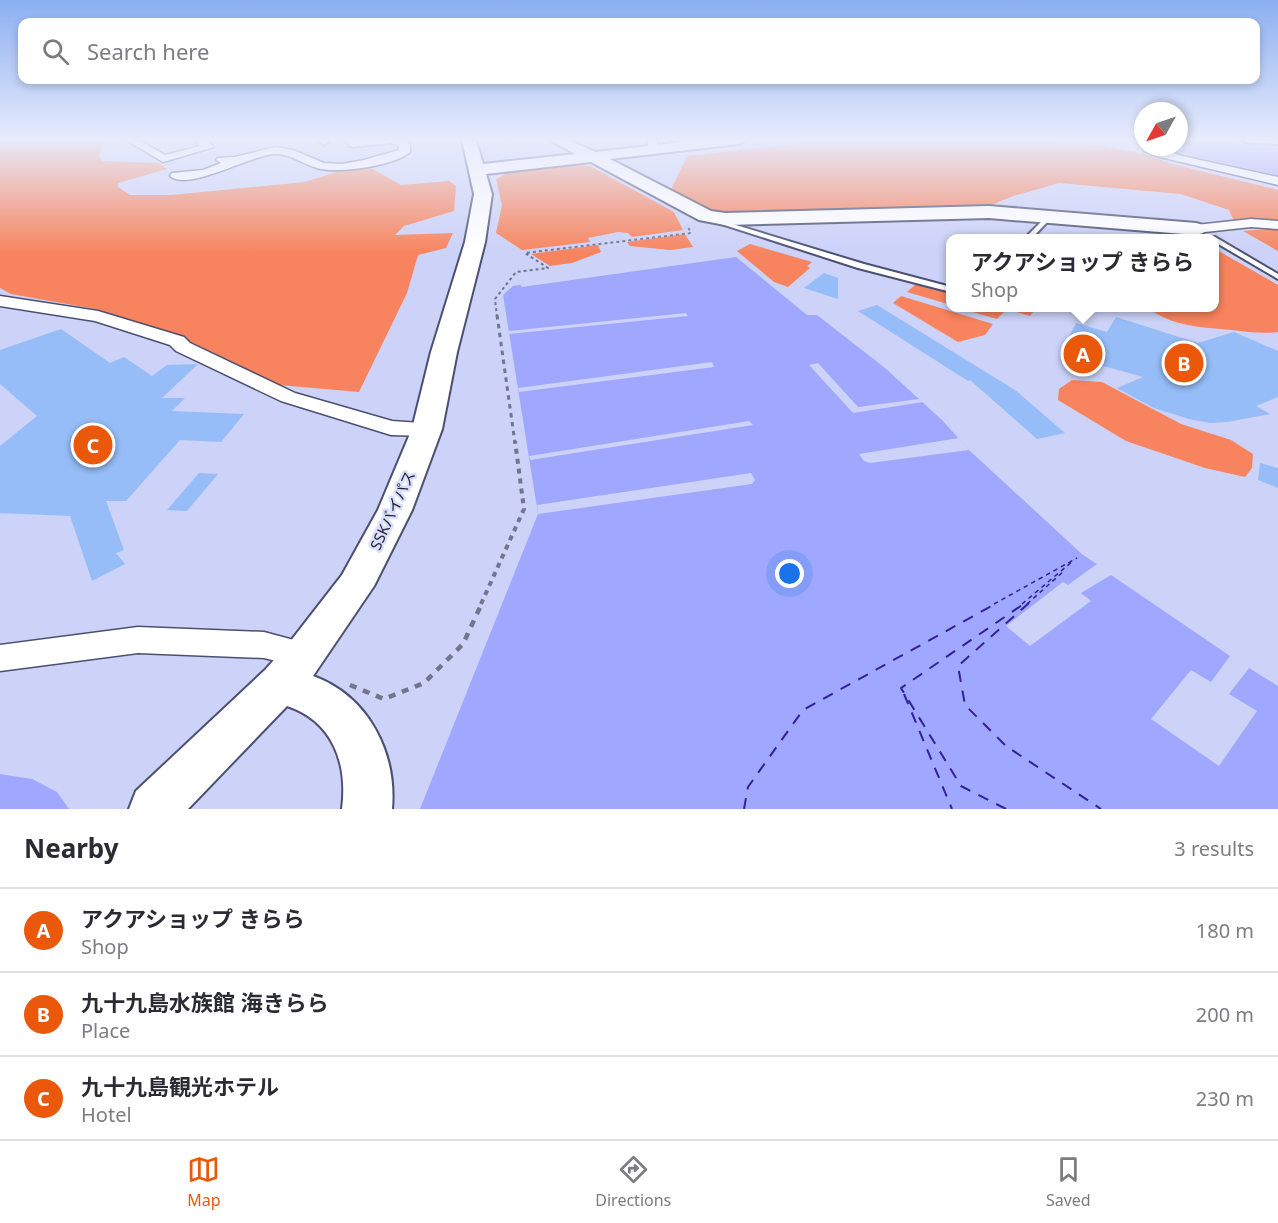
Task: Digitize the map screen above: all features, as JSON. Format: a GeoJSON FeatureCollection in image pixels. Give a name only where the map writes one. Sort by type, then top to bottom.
{"type":"FeatureCollection","features":[{"type":"Feature","properties":{"kind":"street","name":"SSKバイパス"},"geometry":{"type":"LineString","coordinates":[[154,809],[302,679],[395,510],[427,429],[444,352],[475,242],[483,194],[479,178]]}},
{"type":"Feature","properties":{"kind":"street"},"geometry":{"type":"LineString","coordinates":[[633,178],[706,216],[747,226],[989,212],[1196,229],[1251,223],[1278,225]]}},
{"type":"Feature","properties":{"kind":"street"},"geometry":{"type":"LineString","coordinates":[[0,301],[98,316],[177,341],[183,347],[288,397],[391,428],[427,429]]}},
{"type":"Feature","properties":{"kind":"street"},"geometry":{"type":"LineString","coordinates":[[0,658],[138,640],[264,645],[347,722],[364,756],[369,800],[367,809]]}},
{"type":"Feature","properties":{"kind":"lane"},"geometry":{"type":"LineString","coordinates":[[1032,234],[1049,217]]}},
{"type":"Feature","properties":{"kind":"lane"},"geometry":{"type":"LineString","coordinates":[[747,226],[861,266],[946,289]]}},
{"type":"Feature","properties":{"kind":"lane"},"geometry":{"type":"LineString","coordinates":[[1196,229],[1205,234]]}},
{"type":"Feature","properties":{"kind":"lane"},"geometry":{"type":"LineString","coordinates":[[1219,242],[1278,277]]}},
{"type":"Feature","properties":{"kind":"lane"},"geometry":{"type":"LineString","coordinates":[[1265,271],[1278,272]]}},
{"type":"Feature","properties":{"kind":"path"},"geometry":{"type":"LineString","coordinates":[[302,679],[340,681],[384,699],[424,683],[463,644],[524,509],[495,299],[516,272],[548,268],[525,253],[691,233],[686,223]]}},
{"type":"Feature","properties":{"kind":"shaded area"},"geometry":{"type":"Polygon","coordinates":[[[0,178],[136,178],[118,183],[118,187],[130,195],[171,195],[305,182],[318,178],[388,178],[401,185],[449,181],[456,186],[454,211],[404,226],[395,235],[453,233],[446,248],[418,255],[407,293],[359,392],[279,385],[197,345],[95,309],[11,294],[0,288],[0,178]]]}},
{"type":"Feature","properties":{"kind":"shaded area"},"geometry":{"type":"Polygon","coordinates":[[[611,178],[674,212],[683,230],[632,237],[628,233],[618,232],[588,238],[590,242],[522,250],[496,233],[502,205],[496,179],[611,178]]]}},
{"type":"Feature","properties":{"kind":"shaded area"},"geometry":{"type":"Polygon","coordinates":[[[677,178],[1228,178],[1278,190],[1278,222],[1234,221],[1229,210],[1181,194],[1059,183],[1013,196],[979,210],[765,218],[710,212],[670,192],[677,178]]]}},
{"type":"Feature","properties":{"kind":"shaded area"},"geometry":{"type":"Polygon","coordinates":[[[1278,228],[1278,251],[1243,231],[1278,228]]]}},
{"type":"Feature","properties":{"kind":"shaded area"},"geometry":{"type":"Polygon","coordinates":[[[685,234],[693,247],[670,250],[630,246],[627,242],[685,234]]]}},
{"type":"Feature","properties":{"kind":"shaded area"},"geometry":{"type":"Polygon","coordinates":[[[750,244],[812,262],[807,266],[810,268],[788,287],[774,282],[737,251],[750,244]]]}},
{"type":"Feature","properties":{"kind":"shaded area"},"geometry":{"type":"Polygon","coordinates":[[[598,245],[601,252],[572,263],[550,266],[531,254],[598,245]]]}},
{"type":"Feature","properties":{"kind":"shaded area"},"geometry":{"type":"Polygon","coordinates":[[[1219,251],[1278,285],[1278,332],[1266,333],[1188,325],[1177,323],[1155,312],[1219,312],[1219,251]]]}},
{"type":"Feature","properties":{"kind":"shaded area"},"geometry":{"type":"Polygon","coordinates":[[[916,284],[946,293],[946,304],[907,292],[916,284]]]}},
{"type":"Feature","properties":{"kind":"shaded area"},"geometry":{"type":"Polygon","coordinates":[[[901,296],[946,310],[946,312],[954,312],[993,324],[985,335],[958,342],[893,303],[901,296]]]}},
{"type":"Feature","properties":{"kind":"shaded area"},"geometry":{"type":"Polygon","coordinates":[[[973,312],[1004,312],[997,319],[973,312]]]}},
{"type":"Feature","properties":{"kind":"shaded area"},"geometry":{"type":"Polygon","coordinates":[[[1017,312],[1033,312],[1030,316],[1017,312]]]}},
{"type":"Feature","properties":{"kind":"shaded area"},"geometry":{"type":"Polygon","coordinates":[[[1072,380],[1102,382],[1181,424],[1231,440],[1253,454],[1252,468],[1245,477],[1205,468],[1126,441],[1058,400],[1059,389],[1072,380]]]}},
{"type":"Feature","properties":{"kind":"water"},"geometry":{"type":"Polygon","coordinates":[[[736,257],[807,315],[817,315],[885,368],[943,421],[969,450],[1083,555],[1097,564],[1068,585],[1063,582],[1006,626],[1030,646],[1091,601],[1081,593],[1111,575],[1230,656],[1211,682],[1191,670],[1151,719],[1219,766],[1257,711],[1229,694],[1249,668],[1278,686],[1278,809],[420,809],[538,514],[503,295],[513,286],[522,287],[736,257]]]}},
{"type":"Feature","properties":{"kind":"water"},"geometry":{"type":"Polygon","coordinates":[[[0,774],[32,779],[57,792],[69,809],[0,809],[0,774]]]}},
{"type":"Feature","properties":{"kind":"pier"},"geometry":{"type":"Polygon","coordinates":[[[686,313],[688,316],[509,334],[509,331],[686,313]]]}},
{"type":"Feature","properties":{"kind":"pier"},"geometry":{"type":"Polygon","coordinates":[[[712,362],[714,367],[519,392],[518,388],[712,362]]]}},
{"type":"Feature","properties":{"kind":"pier"},"geometry":{"type":"Polygon","coordinates":[[[818,363],[858,407],[919,399],[923,402],[853,413],[809,365],[818,363]]]}},
{"type":"Feature","properties":{"kind":"pier"},"geometry":{"type":"Polygon","coordinates":[[[749,421],[753,425],[530,460],[529,456],[749,421]]]}},
{"type":"Feature","properties":{"kind":"pier"},"geometry":{"type":"Polygon","coordinates":[[[959,438],[969,450],[870,463],[864,461],[859,454],[959,438]]]}},
{"type":"Feature","properties":{"kind":"pier"},"geometry":{"type":"Polygon","coordinates":[[[751,473],[755,480],[752,484],[538,514],[537,505],[751,473]]]}},
{"type":"Feature","properties":{"kind":"building"},"geometry":{"type":"Polygon","coordinates":[[[824,273],[838,278],[838,299],[804,288],[824,273]]]}},
{"type":"Feature","properties":{"kind":"building"},"geometry":{"type":"Polygon","coordinates":[[[877,305],[1015,390],[1065,433],[1037,439],[970,380],[968,381],[858,311],[877,305]]]}},
{"type":"Feature","properties":{"kind":"building"},"geometry":{"type":"Polygon","coordinates":[[[1116,317],[1198,343],[1234,332],[1278,351],[1278,397],[1256,406],[1270,414],[1227,422],[1210,423],[1189,419],[1154,408],[1117,388],[1143,377],[1060,354],[1076,323],[1107,332],[1116,317]]]}},
{"type":"Feature","properties":{"kind":"building"},"geometry":{"type":"Polygon","coordinates":[[[61,329],[110,363],[124,357],[152,376],[167,365],[198,364],[162,398],[185,398],[172,411],[244,414],[221,442],[180,440],[126,501],[106,501],[124,550],[116,553],[125,564],[92,581],[70,516],[0,513],[0,446],[37,416],[0,384],[0,350],[61,329]]]}},
{"type":"Feature","properties":{"kind":"building"},"geometry":{"type":"Polygon","coordinates":[[[1260,463],[1278,468],[1278,488],[1258,480],[1260,463]]]}},
{"type":"Feature","properties":{"kind":"building"},"geometry":{"type":"Polygon","coordinates":[[[199,473],[218,474],[187,511],[167,510],[199,473]]]}},
{"type":"Feature","properties":{"kind":"ferry route"},"geometry":{"type":"LineString","coordinates":[[994,604],[1077,558]]}},
{"type":"Feature","properties":{"kind":"ferry route"},"geometry":{"type":"LineString","coordinates":[[1022,604],[1074,560]]}},
{"type":"Feature","properties":{"kind":"ferry route"},"geometry":{"type":"LineString","coordinates":[[1027,604],[1064,571]]}},
{"type":"Feature","properties":{"kind":"ferry route"},"geometry":{"type":"LineString","coordinates":[[744,809],[748,787],[803,710],[997,603]]}},
{"type":"Feature","properties":{"kind":"ferry route"},"geometry":{"type":"LineString","coordinates":[[1006,809],[961,786],[901,688],[1025,603]]}},
{"type":"Feature","properties":{"kind":"ferry route"},"geometry":{"type":"LineString","coordinates":[[1029,603],[958,666],[965,705],[1006,746],[1101,809]]}},
{"type":"Feature","properties":{"kind":"ferry route"},"geometry":{"type":"LineString","coordinates":[[904,694],[952,809]]}},
{"type":"Feature","properties":{"kind":"place","name":"アクアショップ きらら"},"geometry":{"type":"Point","coordinates":[1083,354]}},
{"type":"Feature","properties":{"kind":"place","name":"九十九島水族館 海きらら"},"geometry":{"type":"Point","coordinates":[1184,363]}},
{"type":"Feature","properties":{"kind":"place","name":"九十九島観光ホテル"},"geometry":{"type":"Point","coordinates":[93,445]}}]}
